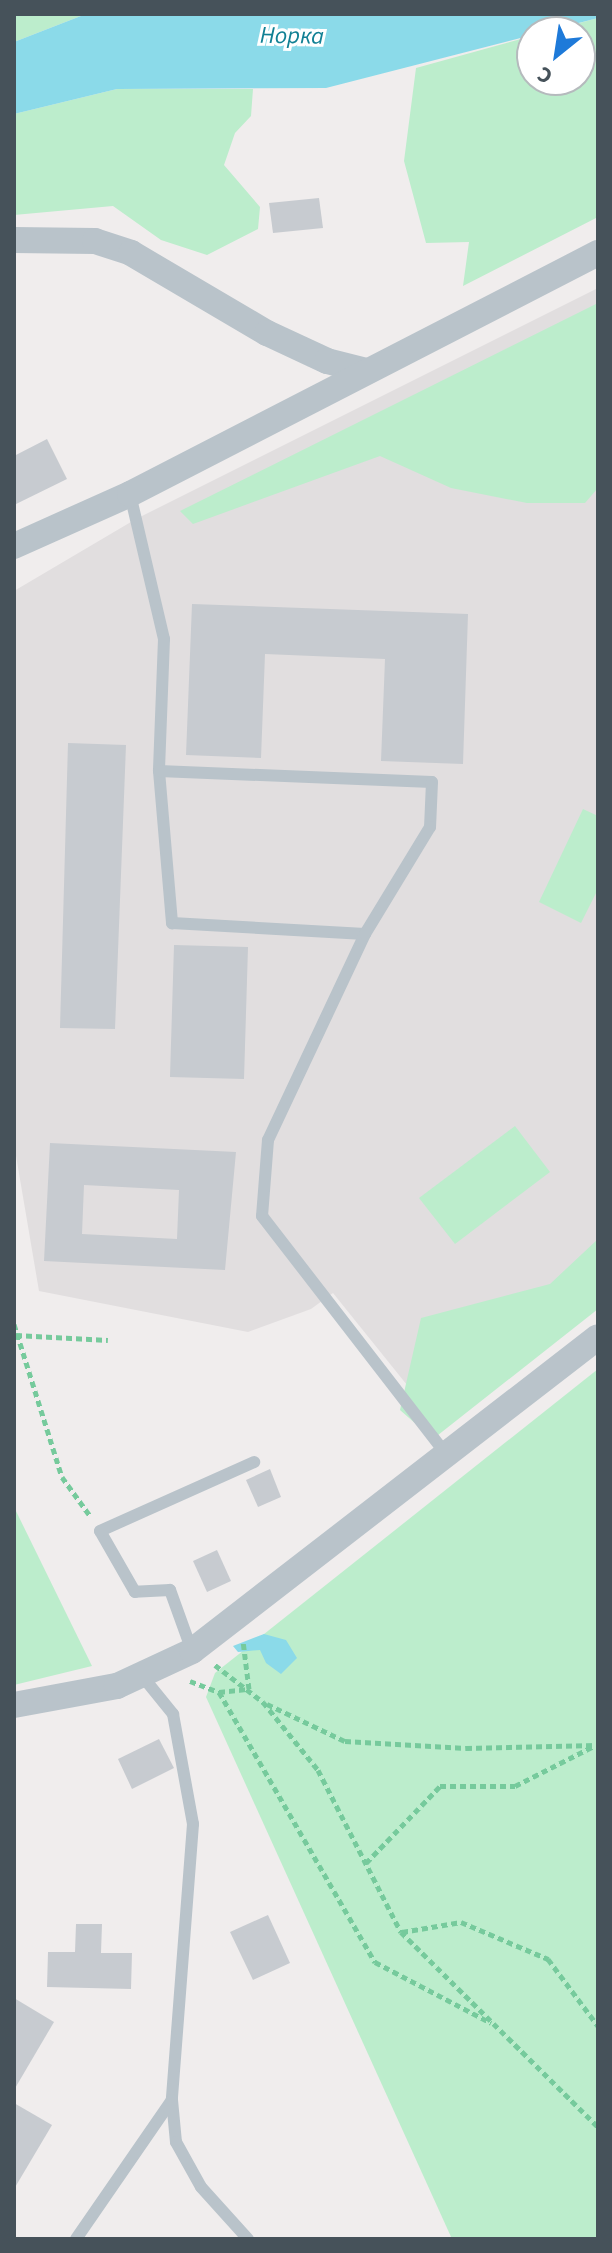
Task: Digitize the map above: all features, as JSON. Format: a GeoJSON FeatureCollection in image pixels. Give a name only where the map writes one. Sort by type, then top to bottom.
{"type":"FeatureCollection","features":[{"type":"Feature","properties":{"kind":"street"},"geometry":{"type":"LineString","coordinates":[[14,240],[95,241],[131,253],[267,333],[327,361],[366,371]]}},
{"type":"Feature","properties":{"kind":"street"},"geometry":{"type":"LineString","coordinates":[[14,546],[130,494],[598,253]]}},
{"type":"Feature","properties":{"kind":"street"},"geometry":{"type":"LineString","coordinates":[[14,1705],[151,1673],[192,1651],[598,1337]]}},
{"type":"Feature","properties":{"kind":"lane"},"geometry":{"type":"LineString","coordinates":[[130,494],[164,639],[159,771],[172,923],[365,934]]}},
{"type":"Feature","properties":{"kind":"lane"},"geometry":{"type":"LineString","coordinates":[[159,771],[432,782],[430,827],[365,934],[268,1140],[262,1216],[446,1454]]}},
{"type":"Feature","properties":{"kind":"lane"},"geometry":{"type":"LineString","coordinates":[[192,1651],[170,1590],[135,1592],[100,1531],[254,1462]]}},
{"type":"Feature","properties":{"kind":"lane"},"geometry":{"type":"LineString","coordinates":[[151,1673],[173,1714],[193,1824],[172,2100],[176,2142],[201,2187],[248,2239]]}},
{"type":"Feature","properties":{"kind":"lane"},"geometry":{"type":"LineString","coordinates":[[76,2239],[172,2100]]}},
{"type":"Feature","properties":{"kind":"path"},"geometry":{"type":"LineString","coordinates":[[14,1324],[62,1477],[100,1531]]}},
{"type":"Feature","properties":{"kind":"path"},"geometry":{"type":"LineString","coordinates":[[16,1335],[108,1340]]}},
{"type":"Feature","properties":{"kind":"path"},"geometry":{"type":"LineString","coordinates":[[192,1651],[263,1702],[318,1770],[401,1932],[598,2127]]}},
{"type":"Feature","properties":{"kind":"path"},"geometry":{"type":"LineString","coordinates":[[247,1653],[249,1689]]}},
{"type":"Feature","properties":{"kind":"path"},"geometry":{"type":"LineString","coordinates":[[151,1673],[219,1692],[249,1689]]}},
{"type":"Feature","properties":{"kind":"path"},"geometry":{"type":"LineString","coordinates":[[219,1692],[375,1962],[495,2025]]}},
{"type":"Feature","properties":{"kind":"path"},"geometry":{"type":"LineString","coordinates":[[263,1702],[345,1741],[466,1748],[597,1744]]}},
{"type":"Feature","properties":{"kind":"path"},"geometry":{"type":"LineString","coordinates":[[366,1863],[440,1786],[515,1786],[597,1744]]}},
{"type":"Feature","properties":{"kind":"path"},"geometry":{"type":"LineString","coordinates":[[401,1932],[461,1922],[548,1959],[598,2026]]}},
{"type":"Feature","properties":{"kind":"shaded area"},"geometry":{"type":"Polygon","coordinates":[[[598,288],[598,1297],[440,1426],[333,1293],[311,1309],[248,1332],[39,1291],[14,1144],[14,591],[136,519],[598,288]]]}},
{"type":"Feature","properties":{"kind":"green space"},"geometry":{"type":"Polygon","coordinates":[[[14,14],[86,14],[14,42],[14,14]]]}},
{"type":"Feature","properties":{"kind":"green space"},"geometry":{"type":"Polygon","coordinates":[[[596,19],[598,217],[463,286],[469,242],[426,243],[404,161],[416,68],[516,40],[516,96],[596,96],[596,19]]]}},
{"type":"Feature","properties":{"kind":"green space"},"geometry":{"type":"Polygon","coordinates":[[[117,89],[253,89],[251,116],[235,133],[224,165],[260,207],[258,229],[207,255],[161,240],[113,206],[14,215],[14,114],[117,89]]]}},
{"type":"Feature","properties":{"kind":"green space"},"geometry":{"type":"Polygon","coordinates":[[[598,303],[598,488],[585,503],[527,503],[451,488],[380,456],[193,524],[180,511],[598,303]]]}},
{"type":"Feature","properties":{"kind":"green space"},"geometry":{"type":"Polygon","coordinates":[[[583,809],[598,816],[598,889],[581,923],[539,902],[583,809]]]}},
{"type":"Feature","properties":{"kind":"green space"},"geometry":{"type":"Polygon","coordinates":[[[515,1126],[550,1172],[455,1244],[419,1198],[515,1126]]]}},
{"type":"Feature","properties":{"kind":"green space"},"geometry":{"type":"Polygon","coordinates":[[[598,1239],[598,1309],[433,1439],[400,1410],[421,1318],[550,1284],[598,1239]]]}},
{"type":"Feature","properties":{"kind":"green space"},"geometry":{"type":"Polygon","coordinates":[[[598,1369],[598,2239],[452,2239],[206,1697],[215,1673],[598,1369]]]}},
{"type":"Feature","properties":{"kind":"green space"},"geometry":{"type":"Polygon","coordinates":[[[14,1507],[92,1666],[14,1685],[14,1507]]]}},
{"type":"Feature","properties":{"kind":"water","name":"Норка"},"geometry":{"type":"Polygon","coordinates":[[[86,14],[598,14],[596,19],[596,16],[516,16],[516,39],[326,88],[117,89],[14,114],[14,42],[86,14]]]}},
{"type":"Feature","properties":{"kind":"water"},"geometry":{"type":"Polygon","coordinates":[[[264,1634],[286,1640],[297,1658],[281,1674],[266,1663],[260,1650],[238,1652],[233,1646],[264,1634]]]}},
{"type":"Feature","properties":{"kind":"building"},"geometry":{"type":"Polygon","coordinates":[[[319,198],[323,228],[273,233],[269,203],[319,198]]]}},
{"type":"Feature","properties":{"kind":"building"},"geometry":{"type":"Polygon","coordinates":[[[47,439],[67,479],[14,505],[14,456],[47,439]]]}},
{"type":"Feature","properties":{"kind":"building"},"geometry":{"type":"Polygon","coordinates":[[[192,604],[468,614],[463,764],[381,761],[385,659],[265,654],[261,758],[186,755],[192,604]]]}},
{"type":"Feature","properties":{"kind":"building"},"geometry":{"type":"Polygon","coordinates":[[[68,743],[126,745],[115,1029],[60,1028],[68,743]]]}},
{"type":"Feature","properties":{"kind":"building"},"geometry":{"type":"Polygon","coordinates":[[[174,945],[248,947],[244,1079],[170,1077],[174,945]]]}},
{"type":"Feature","properties":{"kind":"building"},"geometry":{"type":"Polygon","coordinates":[[[50,1143],[236,1152],[225,1270],[44,1261],[50,1143]],[[84,1185],[82,1234],[177,1239],[179,1190],[84,1185]]]}},
{"type":"Feature","properties":{"kind":"building"},"geometry":{"type":"Polygon","coordinates":[[[270,1469],[281,1497],[258,1507],[246,1480],[270,1469]]]}},
{"type":"Feature","properties":{"kind":"building"},"geometry":{"type":"Polygon","coordinates":[[[217,1550],[231,1581],[207,1592],[193,1561],[217,1550]]]}},
{"type":"Feature","properties":{"kind":"building"},"geometry":{"type":"Polygon","coordinates":[[[159,1739],[174,1768],[132,1789],[118,1759],[159,1739]]]}},
{"type":"Feature","properties":{"kind":"building"},"geometry":{"type":"Polygon","coordinates":[[[268,1915],[290,1963],[253,1980],[230,1932],[268,1915]]]}},
{"type":"Feature","properties":{"kind":"building"},"geometry":{"type":"Polygon","coordinates":[[[76,1924],[102,1924],[101,1953],[132,1953],[131,1989],[47,1987],[48,1952],[75,1952],[76,1924]]]}},
{"type":"Feature","properties":{"kind":"building"},"geometry":{"type":"Polygon","coordinates":[[[14,1998],[54,2022],[14,2090],[14,1998]]]}},
{"type":"Feature","properties":{"kind":"building"},"geometry":{"type":"Polygon","coordinates":[[[14,2103],[52,2125],[14,2189],[14,2103]]]}}]}
